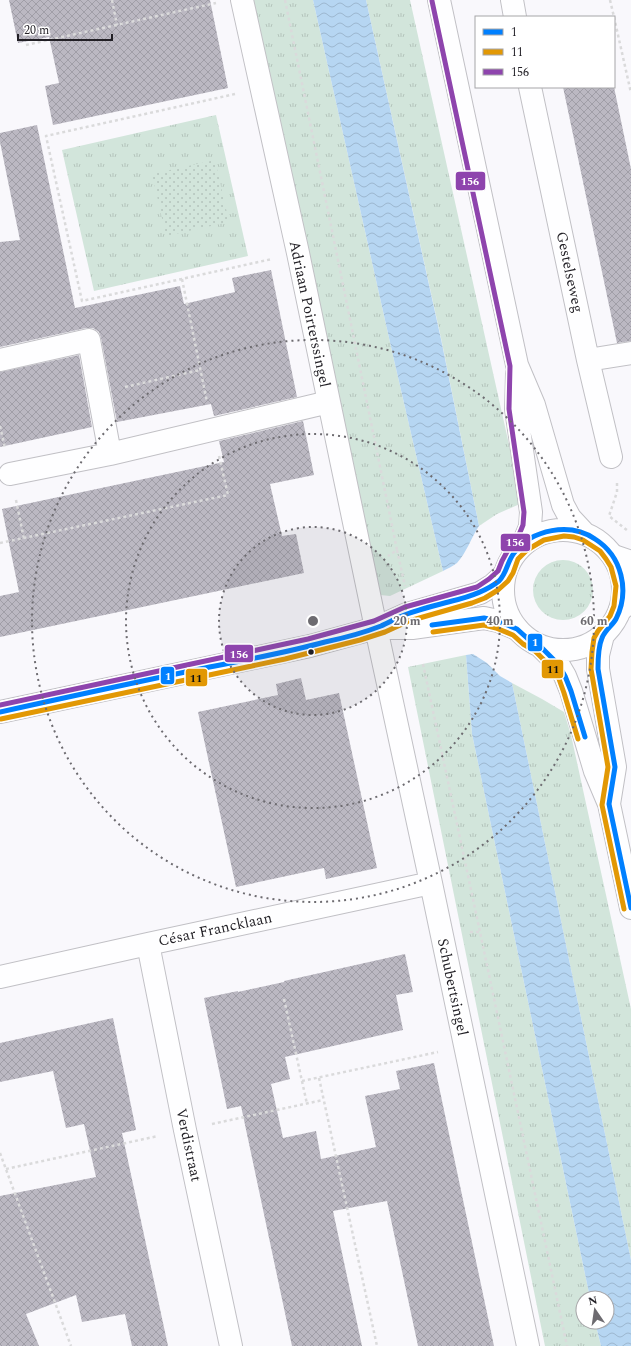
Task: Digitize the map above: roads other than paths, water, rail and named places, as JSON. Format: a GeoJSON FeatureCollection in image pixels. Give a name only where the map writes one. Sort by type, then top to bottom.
{"type":"FeatureCollection","features":[{"type":"Feature","properties":{"kind":"street"},"geometry":{"type":"LineString","coordinates":[[439,0],[517,365],[534,405],[563,505],[570,518],[583,532]]}},
{"type":"Feature","properties":{"kind":"street"},"geometry":{"type":"LineString","coordinates":[[512,0],[515,16]]}},
{"type":"Feature","properties":{"kind":"street","name":"Adriaan Poirterssingel"},"geometry":{"type":"LineString","coordinates":[[232,1],[262,88],[376,628]]}},
{"type":"Feature","properties":{"kind":"street","name":"Gestelseweg"},"geometry":{"type":"LineString","coordinates":[[530,88],[588,360],[611,457]]}},
{"type":"Feature","properties":{"kind":"street"},"geometry":{"type":"LineString","coordinates":[[0,360],[89,340],[110,454]]}},
{"type":"Feature","properties":{"kind":"street"},"geometry":{"type":"LineString","coordinates":[[588,360],[631,353]]}},
{"type":"Feature","properties":{"kind":"street"},"geometry":{"type":"LineString","coordinates":[[517,365],[516,409],[531,512],[530,526],[522,546]]}},
{"type":"Feature","properties":{"kind":"street"},"geometry":{"type":"LineString","coordinates":[[10,474],[110,454],[329,402]]}},
{"type":"Feature","properties":{"kind":"street"},"geometry":{"type":"LineString","coordinates":[[557,529],[583,532],[595,538],[622,559],[620,568],[624,582],[623,596],[626,606],[603,636],[592,643],[579,648],[565,650],[552,649],[539,645],[527,638],[517,629],[509,617],[504,603],[502,589],[504,575],[508,564],[514,554],[532,537],[557,529]]}},
{"type":"Feature","properties":{"kind":"street"},"geometry":{"type":"LineString","coordinates":[[0,712],[310,646],[376,628],[407,614],[480,593],[493,585],[504,575]]}},
{"type":"Feature","properties":{"kind":"street"},"geometry":{"type":"LineString","coordinates":[[376,628],[412,628],[484,618],[498,621],[517,629]]}},
{"type":"Feature","properties":{"kind":"street","name":"Schubertsingel"},"geometry":{"type":"LineString","coordinates":[[376,628],[442,932],[528,1346]]}},
{"type":"Feature","properties":{"kind":"street"},"geometry":{"type":"LineString","coordinates":[[603,636],[598,655],[598,669],[615,767],[609,804]]}},
{"type":"Feature","properties":{"kind":"street"},"geometry":{"type":"LineString","coordinates":[[539,645],[558,664],[571,691],[595,771],[609,804],[631,908]]}},
{"type":"Feature","properties":{"kind":"street","name":"César Francklaan"},"geometry":{"type":"LineString","coordinates":[[0,977],[431,883]]}},
{"type":"Feature","properties":{"kind":"street","name":"Verdistraat"},"geometry":{"type":"LineString","coordinates":[[148,944],[185,1130],[231,1346]]}},
{"type":"Feature","properties":{"kind":"water"},"geometry":{"type":"Polygon","coordinates":[[[313,0],[366,0],[441,339],[479,526],[457,563],[443,571],[394,360],[313,0]]]}},
{"type":"Feature","properties":{"kind":"water"},"geometry":{"type":"Polygon","coordinates":[[[473,654],[487,663],[500,676],[512,683],[631,1260],[631,1346],[601,1346],[597,1330],[615,1330],[615,1290],[588,1290],[472,734],[466,655],[473,654]]]}}]}
